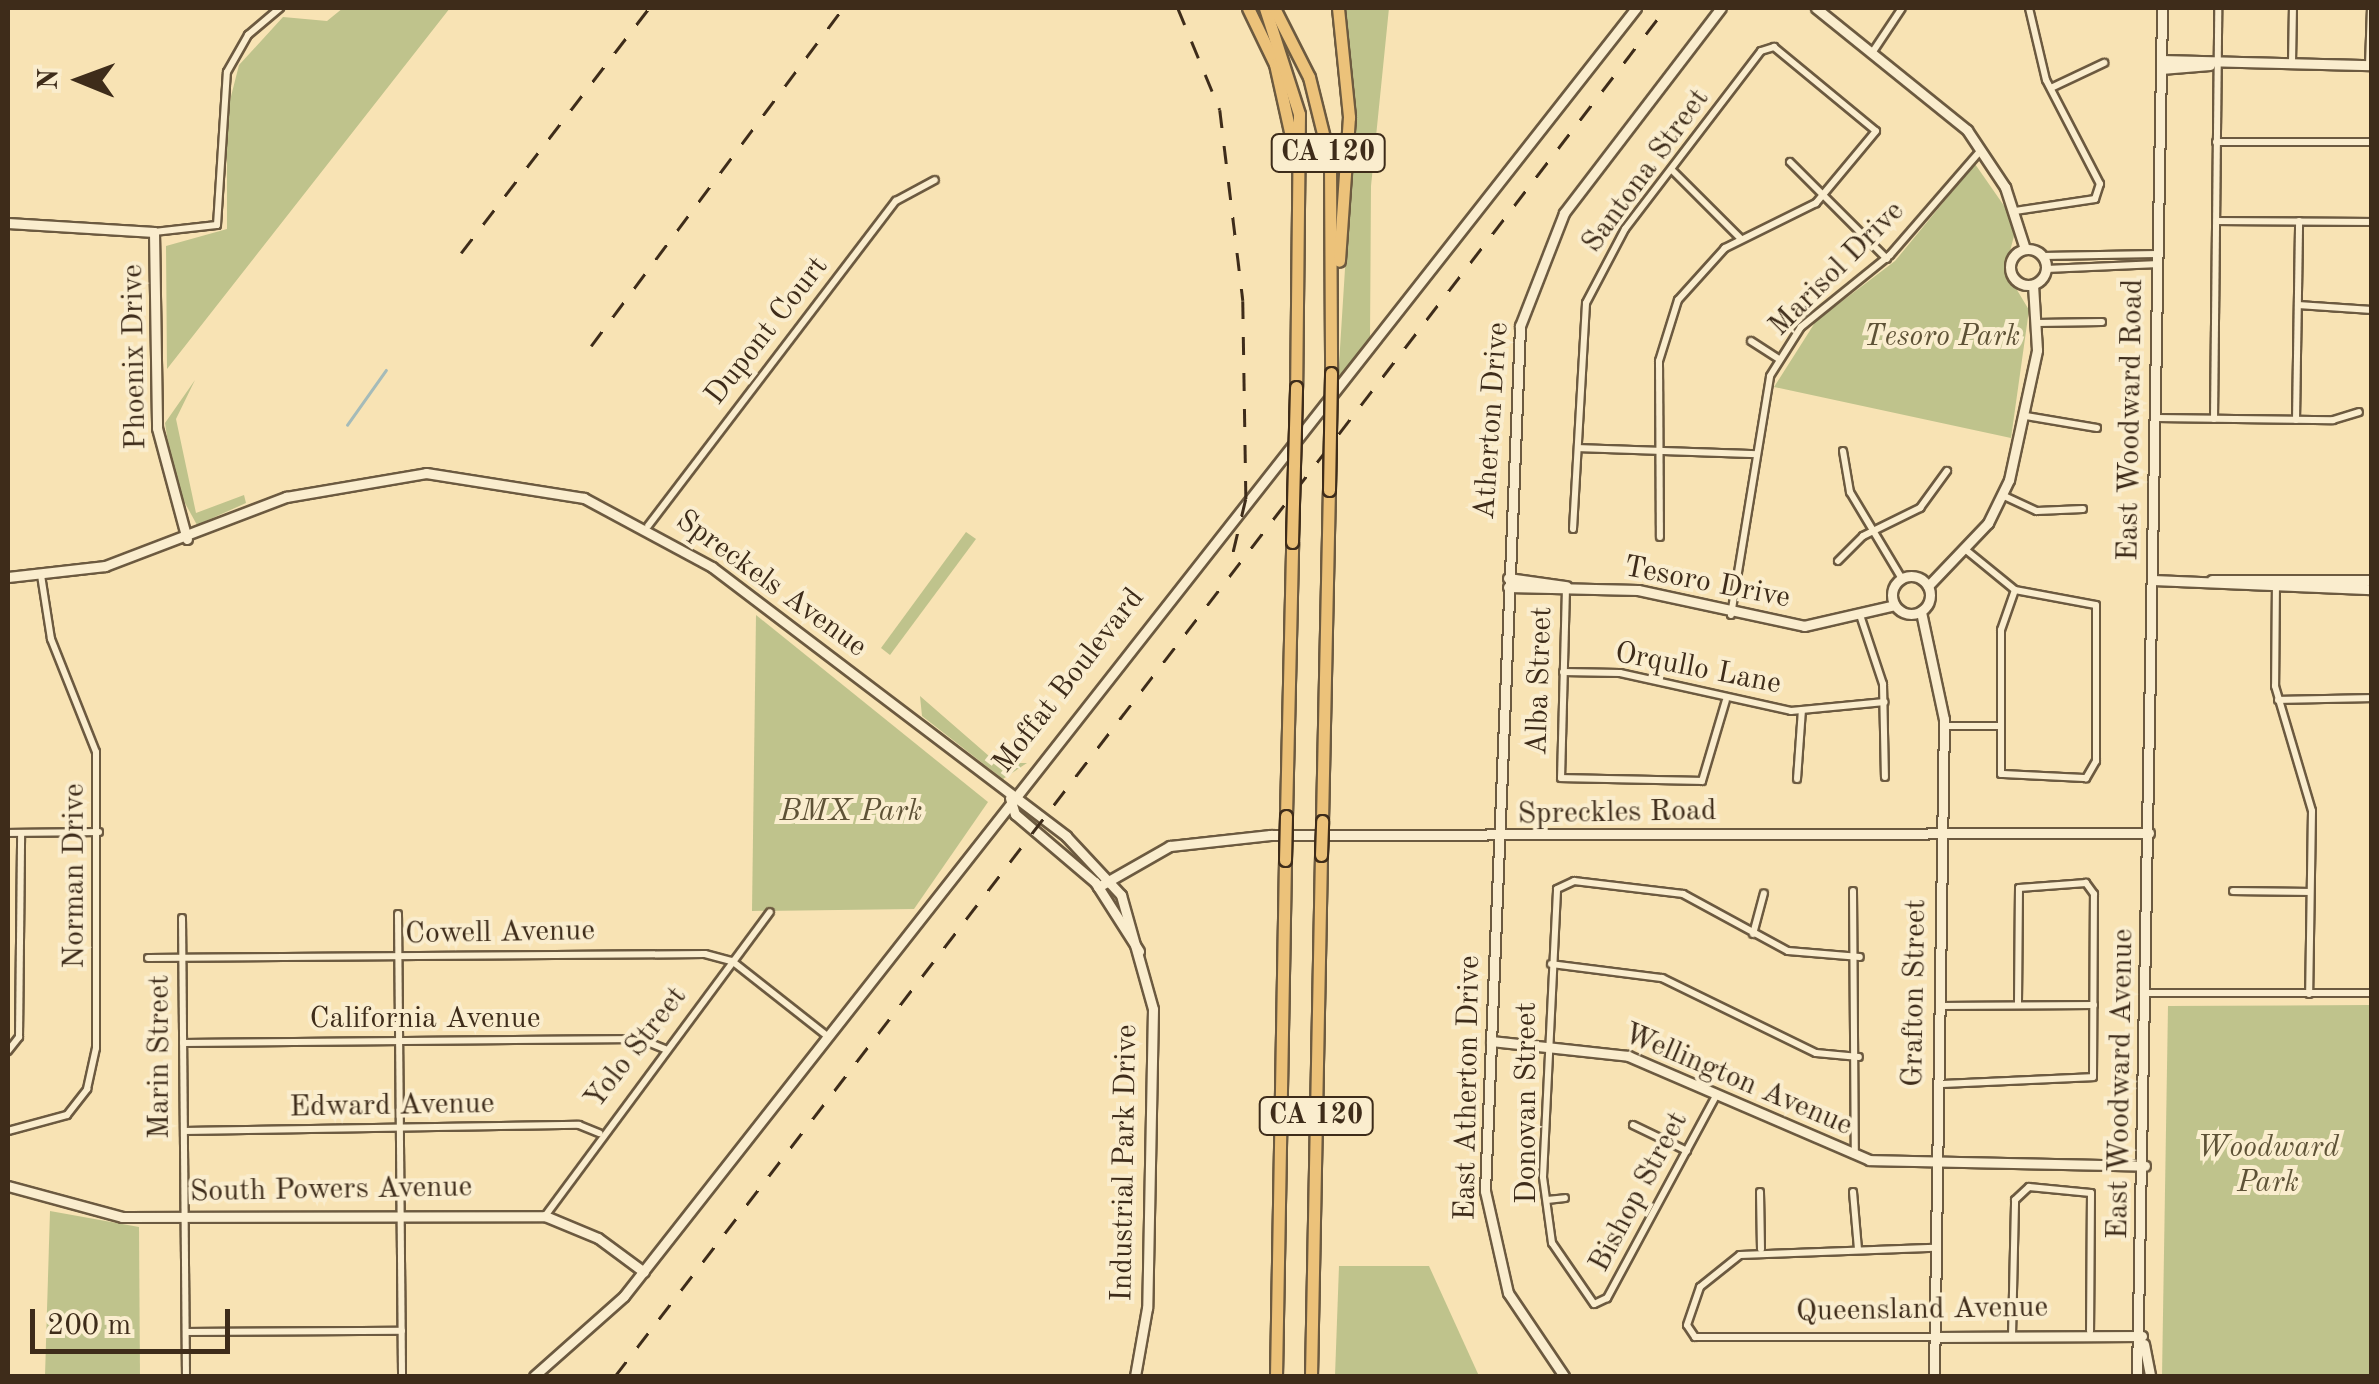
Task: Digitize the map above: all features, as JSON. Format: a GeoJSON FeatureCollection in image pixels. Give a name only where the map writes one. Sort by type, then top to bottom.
{"type":"FeatureCollection","features":[{"type":"Feature","properties":{"kind":"highway","name":"CA 120"},"geometry":{"type":"LineString","coordinates":[[1248,8],[1282,88],[1298,186],[1276,1376]]}},
{"type":"Feature","properties":{"kind":"highway"},"geometry":{"type":"LineString","coordinates":[[1265,8],[1297,95],[1298,186]]}},
{"type":"Feature","properties":{"kind":"highway","name":"CA 120"},"geometry":{"type":"LineString","coordinates":[[1274,8],[1325,132],[1332,310],[1311,1376]]}},
{"type":"Feature","properties":{"kind":"highway"},"geometry":{"type":"LineString","coordinates":[[1332,310],[1349,117],[1338,8]]}},
{"type":"Feature","properties":{"kind":"street"},"geometry":{"type":"LineString","coordinates":[[8,224],[154,232],[217,224],[227,72],[248,35],[280,8]]}},
{"type":"Feature","properties":{"kind":"street","name":"Moffat Boulevard"},"geometry":{"type":"LineString","coordinates":[[534,1376],[644,1272],[1010,798],[1636,8]]}},
{"type":"Feature","properties":{"kind":"street","name":"Atherton Drive"},"geometry":{"type":"LineString","coordinates":[[1499,840],[1519,342],[1535,274],[1564,213],[1721,8]]}},
{"type":"Feature","properties":{"kind":"street"},"geometry":{"type":"LineString","coordinates":[[1816,8],[1874,50],[1982,149],[2016,210],[2026,249]]}},
{"type":"Feature","properties":{"kind":"street"},"geometry":{"type":"LineString","coordinates":[[1874,50],[1902,8]]}},
{"type":"Feature","properties":{"kind":"street"},"geometry":{"type":"LineString","coordinates":[[2016,210],[2098,196],[2098,173],[2050,88],[2029,8]]}},
{"type":"Feature","properties":{"kind":"street","name":"East Woodward Road"},"geometry":{"type":"LineString","coordinates":[[2149,833],[2162,8]]}},
{"type":"Feature","properties":{"kind":"street"},"geometry":{"type":"LineString","coordinates":[[2214,419],[2217,221],[2213,65],[2218,8]]}},
{"type":"Feature","properties":{"kind":"street"},"geometry":{"type":"LineString","coordinates":[[2292,65],[2293,8]]}},
{"type":"Feature","properties":{"kind":"street"},"geometry":{"type":"LineString","coordinates":[[2161,64],[2370,65],[2370,8]]}},
{"type":"Feature","properties":{"kind":"street","name":"Santona Street"},"geometry":{"type":"LineString","coordinates":[[1572,529],[1579,448],[1575,364],[1586,303],[1625,229],[1674,171],[1765,48],[1802,65],[1876,131],[1826,194]]}},
{"type":"Feature","properties":{"kind":"street"},"geometry":{"type":"LineString","coordinates":[[2050,88],[2104,63]]}},
{"type":"Feature","properties":{"kind":"street"},"geometry":{"type":"LineString","coordinates":[[2216,142],[2372,142]]}},
{"type":"Feature","properties":{"kind":"street","name":"Marisol Drive"},"geometry":{"type":"LineString","coordinates":[[1732,615],[1752,528],[1760,406],[1780,359],[1830,298],[1887,258],[1982,149]]}},
{"type":"Feature","properties":{"kind":"street"},"geometry":{"type":"LineString","coordinates":[[1790,162],[1887,258]]}},
{"type":"Feature","properties":{"kind":"street"},"geometry":{"type":"LineString","coordinates":[[1674,171],[1740,238]]}},
{"type":"Feature","properties":{"kind":"street","name":"Dupont Court"},"geometry":{"type":"LineString","coordinates":[[648,526],[896,201],[935,180]]}},
{"type":"Feature","properties":{"kind":"street"},"geometry":{"type":"LineString","coordinates":[[1660,537],[1668,320],[1692,277],[1740,238],[1826,194]]}},
{"type":"Feature","properties":{"kind":"street"},"geometry":{"type":"LineString","coordinates":[[2217,221],[2372,222]]}},
{"type":"Feature","properties":{"kind":"street"},"geometry":{"type":"LineString","coordinates":[[2296,420],[2300,222]]}},
{"type":"Feature","properties":{"kind":"street","name":"Phoenix Drive"},"geometry":{"type":"LineString","coordinates":[[154,232],[157,428],[187,539]]}},
{"type":"Feature","properties":{"kind":"street"},"geometry":{"type":"LineString","coordinates":[[2026,249],[2042,256],[2159,259]]}},
{"type":"Feature","properties":{"kind":"street"},"geometry":{"type":"LineString","coordinates":[[1902,579],[1895,605],[1921,612],[1928,586],[1966,550],[2002,495],[2026,416],[2037,323],[2032,285],[2010,270],[2026,249]]}},
{"type":"Feature","properties":{"kind":"street"},"geometry":{"type":"LineString","coordinates":[[2042,256],[2046,269]]}},
{"type":"Feature","properties":{"kind":"street"},"geometry":{"type":"LineString","coordinates":[[2032,285],[2046,269],[2159,259]]}},
{"type":"Feature","properties":{"kind":"street"},"geometry":{"type":"LineString","coordinates":[[2298,305],[2372,310]]}},
{"type":"Feature","properties":{"kind":"street"},"geometry":{"type":"LineString","coordinates":[[2037,323],[2102,322]]}},
{"type":"Feature","properties":{"kind":"street"},"geometry":{"type":"LineString","coordinates":[[1752,341],[1780,359]]}},
{"type":"Feature","properties":{"kind":"street"},"geometry":{"type":"LineString","coordinates":[[2157,418],[2296,420],[2359,412]]}},
{"type":"Feature","properties":{"kind":"street"},"geometry":{"type":"LineString","coordinates":[[2026,416],[2096,428]]}},
{"type":"Feature","properties":{"kind":"street"},"geometry":{"type":"LineString","coordinates":[[1579,448],[1755,454]]}},
{"type":"Feature","properties":{"kind":"street"},"geometry":{"type":"LineString","coordinates":[[1843,452],[1850,492],[1902,579],[1928,586]]}},
{"type":"Feature","properties":{"kind":"street"},"geometry":{"type":"LineString","coordinates":[[1838,561],[1872,530],[1920,508],[1947,472]]}},
{"type":"Feature","properties":{"kind":"street","name":"Spreckels Avenue"},"geometry":{"type":"LineString","coordinates":[[8,577],[41,576],[187,539],[321,488],[426,473],[550,488],[648,526],[1010,798]]}},
{"type":"Feature","properties":{"kind":"street"},"geometry":{"type":"LineString","coordinates":[[2002,495],[2037,511],[2083,510]]}},
{"type":"Feature","properties":{"kind":"street"},"geometry":{"type":"LineString","coordinates":[[1966,550],[2016,590],[2094,601],[2092,775],[2005,778],[2000,726],[2001,630],[2016,590]]}},
{"type":"Feature","properties":{"kind":"street","name":"Norman Drive"},"geometry":{"type":"LineString","coordinates":[[8,1132],[60,1120],[92,1077],[99,832],[96,752],[51,639],[41,576]]}},
{"type":"Feature","properties":{"kind":"street"},"geometry":{"type":"LineString","coordinates":[[2153,580],[2372,589]]}},
{"type":"Feature","properties":{"kind":"street"},"geometry":{"type":"LineString","coordinates":[[2276,584],[2372,580]]}},
{"type":"Feature","properties":{"kind":"street","name":"Tesoro Drive"},"geometry":{"type":"LineString","coordinates":[[1508,583],[1638,590],[1732,615],[1804,626],[1862,618],[1895,605]]}},
{"type":"Feature","properties":{"kind":"street"},"geometry":{"type":"LineString","coordinates":[[2276,584],[2278,700],[2308,782],[2310,994]]}},
{"type":"Feature","properties":{"kind":"street","name":"Alba Street"},"geometry":{"type":"LineString","coordinates":[[1566,586],[1561,778],[1706,778],[1726,700]]}},
{"type":"Feature","properties":{"kind":"street","name":"Grafton Street"},"geometry":{"type":"LineString","coordinates":[[1921,612],[1944,726],[1934,1376]]}},
{"type":"Feature","properties":{"kind":"street"},"geometry":{"type":"LineString","coordinates":[[1862,618],[1884,702],[1884,778]]}},
{"type":"Feature","properties":{"kind":"street","name":"Orqullo Lane"},"geometry":{"type":"LineString","coordinates":[[1563,672],[1620,673],[1726,700],[1802,710],[1884,702]]}},
{"type":"Feature","properties":{"kind":"street"},"geometry":{"type":"LineString","coordinates":[[2278,700],[2372,698]]}},
{"type":"Feature","properties":{"kind":"street"},"geometry":{"type":"LineString","coordinates":[[1797,779],[1802,710]]}},
{"type":"Feature","properties":{"kind":"street"},"geometry":{"type":"LineString","coordinates":[[1944,726],[2000,726]]}},
{"type":"Feature","properties":{"kind":"street"},"geometry":{"type":"LineString","coordinates":[[1010,798],[1111,879]]}},
{"type":"Feature","properties":{"kind":"street","name":"Industrial Park Drive"},"geometry":{"type":"LineString","coordinates":[[1010,798],[1015,814],[1098,887],[1139,951]]}},
{"type":"Feature","properties":{"kind":"street"},"geometry":{"type":"LineString","coordinates":[[8,833],[99,832]]}},
{"type":"Feature","properties":{"kind":"street"},"geometry":{"type":"LineString","coordinates":[[8,1052],[18,1037],[21,833]]}},
{"type":"Feature","properties":{"kind":"street","name":"Spreckles Road"},"geometry":{"type":"LineString","coordinates":[[1098,887],[1202,839],[2149,833]]}},
{"type":"Feature","properties":{"kind":"street","name":"East Woodward Avenue"},"geometry":{"type":"LineString","coordinates":[[2137,1376],[2142,1336],[2146,1166],[2149,833]]}},
{"type":"Feature","properties":{"kind":"street","name":"East Atherton Drive"},"geometry":{"type":"LineString","coordinates":[[1499,840],[1491,1042],[1492,1241],[1528,1332],[1564,1376]]}},
{"type":"Feature","properties":{"kind":"street","name":"Industrial Park Drive"},"geometry":{"type":"LineString","coordinates":[[1111,879],[1139,951],[1153,1009],[1147,1308],[1135,1376]]}},
{"type":"Feature","properties":{"kind":"street","name":"Donovan Street"},"geometry":{"type":"LineString","coordinates":[[1594,1304],[1564,1270],[1547,1200],[1548,1044],[1557,889],[1574,881],[1683,894],[1752,934]]}},
{"type":"Feature","properties":{"kind":"street"},"geometry":{"type":"LineString","coordinates":[[1940,1084],[2048,1083],[2093,1077],[2092,886],[2033,882],[2018,892],[2018,1005]]}},
{"type":"Feature","properties":{"kind":"street"},"geometry":{"type":"LineString","coordinates":[[1853,890],[1860,957],[1855,1157]]}},
{"type":"Feature","properties":{"kind":"street"},"geometry":{"type":"LineString","coordinates":[[2233,891],[2310,892]]}},
{"type":"Feature","properties":{"kind":"street"},"geometry":{"type":"LineString","coordinates":[[1764,894],[1752,934],[1795,954],[1860,957]]}},
{"type":"Feature","properties":{"kind":"street"},"geometry":{"type":"LineString","coordinates":[[8,909],[20,908]]}},
{"type":"Feature","properties":{"kind":"street","name":"Yolo Street"},"geometry":{"type":"LineString","coordinates":[[545,1216],[600,1133],[770,912]]}},
{"type":"Feature","properties":{"kind":"street"},"geometry":{"type":"LineString","coordinates":[[398,914],[402,1376]]}},
{"type":"Feature","properties":{"kind":"street","name":"Marin Street"},"geometry":{"type":"LineString","coordinates":[[182,918],[186,1376]]}},
{"type":"Feature","properties":{"kind":"street","name":"Cowell Avenue"},"geometry":{"type":"LineString","coordinates":[[148,958],[732,961]]}},
{"type":"Feature","properties":{"kind":"street"},"geometry":{"type":"LineString","coordinates":[[732,961],[826,1035]]}},
{"type":"Feature","properties":{"kind":"street"},"geometry":{"type":"LineString","coordinates":[[1551,964],[1662,978],[1816,1053],[1859,1057]]}},
{"type":"Feature","properties":{"kind":"street"},"geometry":{"type":"LineString","coordinates":[[2145,993],[2372,993]]}},
{"type":"Feature","properties":{"kind":"street"},"geometry":{"type":"LineString","coordinates":[[1940,1006],[2094,1005]]}},
{"type":"Feature","properties":{"kind":"street","name":"California Avenue"},"geometry":{"type":"LineString","coordinates":[[183,1043],[640,1039],[664,1048]]}},
{"type":"Feature","properties":{"kind":"street","name":"Wellington Avenue"},"geometry":{"type":"LineString","coordinates":[[1491,1042],[1548,1044],[1628,1056],[1855,1157],[2146,1166]]}},
{"type":"Feature","properties":{"kind":"street","name":"Bishop Street"},"geometry":{"type":"LineString","coordinates":[[1594,1304],[1607,1298],[1717,1094]]}},
{"type":"Feature","properties":{"kind":"street"},"geometry":{"type":"LineString","coordinates":[[1634,1125],[1686,1151]]}},
{"type":"Feature","properties":{"kind":"street","name":"Edward Avenue"},"geometry":{"type":"LineString","coordinates":[[184,1131],[600,1133]]}},
{"type":"Feature","properties":{"kind":"street","name":"South Powers Avenue"},"geometry":{"type":"LineString","coordinates":[[8,1186],[94,1214],[184,1218],[401,1212],[545,1216],[598,1238],[644,1272]]}},
{"type":"Feature","properties":{"kind":"street"},"geometry":{"type":"LineString","coordinates":[[2012,1336],[2015,1200],[2029,1187],[2091,1193],[2090,1332]]}},
{"type":"Feature","properties":{"kind":"street"},"geometry":{"type":"LineString","coordinates":[[1760,1192],[1760,1249],[1936,1248]]}},
{"type":"Feature","properties":{"kind":"street"},"geometry":{"type":"LineString","coordinates":[[1853,1192],[1858,1249]]}},
{"type":"Feature","properties":{"kind":"street"},"geometry":{"type":"LineString","coordinates":[[1547,1200],[1564,1198]]}},
{"type":"Feature","properties":{"kind":"street","name":"Queensland Avenue"},"geometry":{"type":"LineString","coordinates":[[1760,1249],[1733,1258],[1700,1287],[1687,1325],[1702,1337],[1935,1337],[2090,1332],[2142,1336]]}},
{"type":"Feature","properties":{"kind":"street"},"geometry":{"type":"LineString","coordinates":[[186,1332],[402,1331]]}},
{"type":"Feature","properties":{"kind":"street","name":"East Woodward Avenue"},"geometry":{"type":"LineString","coordinates":[[2142,1336],[2150,1376]]}},
{"type":"Feature","properties":{"kind":"green space"},"geometry":{"type":"Polygon","coordinates":[[[343,8],[450,8],[167,369],[166,246],[227,229],[227,112],[239,65],[283,17],[327,21],[343,8]]]}},
{"type":"Feature","properties":{"kind":"green space"},"geometry":{"type":"Polygon","coordinates":[[[1344,8],[1389,8],[1371,186],[1370,340],[1338,380],[1353,142],[1344,8]]]}},
{"type":"Feature","properties":{"kind":"green space","name":"Tesoro Park"},"geometry":{"type":"Polygon","coordinates":[[[1975,164],[2007,210],[2014,236],[2005,270],[2029,310],[2011,438],[1774,387],[1816,321],[1895,261],[1975,164]]]}},
{"type":"Feature","properties":{"kind":"green space"},"geometry":{"type":"Polygon","coordinates":[[[195,380],[176,419],[196,513],[244,495],[246,503],[197,525],[174,483],[165,423],[195,380]]]}},
{"type":"Feature","properties":{"kind":"green space"},"geometry":{"type":"Polygon","coordinates":[[[966,532],[976,539],[890,655],[881,648],[966,532]]]}},
{"type":"Feature","properties":{"kind":"green space","name":"BMX Park"},"geometry":{"type":"Polygon","coordinates":[[[756,615],[988,802],[914,909],[752,911],[756,615]]]}},
{"type":"Feature","properties":{"kind":"green space"},"geometry":{"type":"Polygon","coordinates":[[[920,696],[997,763],[1027,763],[1003,779],[922,716],[920,696]]]}},
{"type":"Feature","properties":{"kind":"green space","name":"Woodward Park"},"geometry":{"type":"Polygon","coordinates":[[[2371,1005],[2371,1376],[2162,1376],[2168,1006],[2371,1005]]]}},
{"type":"Feature","properties":{"kind":"green space"},"geometry":{"type":"Polygon","coordinates":[[[50,1211],[139,1227],[140,1376],[45,1376],[50,1211]]]}},
{"type":"Feature","properties":{"kind":"green space"},"geometry":{"type":"Polygon","coordinates":[[[1339,1266],[1429,1266],[1479,1376],[1335,1376],[1339,1266]]]}},
{"type":"Feature","properties":{"kind":"waterway"},"geometry":{"type":"LineString","coordinates":[[347,425],[386,370]]}},
{"type":"Feature","properties":{"kind":"railway"},"geometry":{"type":"LineString","coordinates":[[461,253],[649,8]]}},
{"type":"Feature","properties":{"kind":"railway"},"geometry":{"type":"LineString","coordinates":[[591,346],[843,8]]}},
{"type":"Feature","properties":{"kind":"railway"},"geometry":{"type":"LineString","coordinates":[[1178,8],[1220,110],[1243,301],[1246,499],[1231,562]]}},
{"type":"Feature","properties":{"kind":"railway"},"geometry":{"type":"LineString","coordinates":[[615,1376],[1666,8]]}}]}
